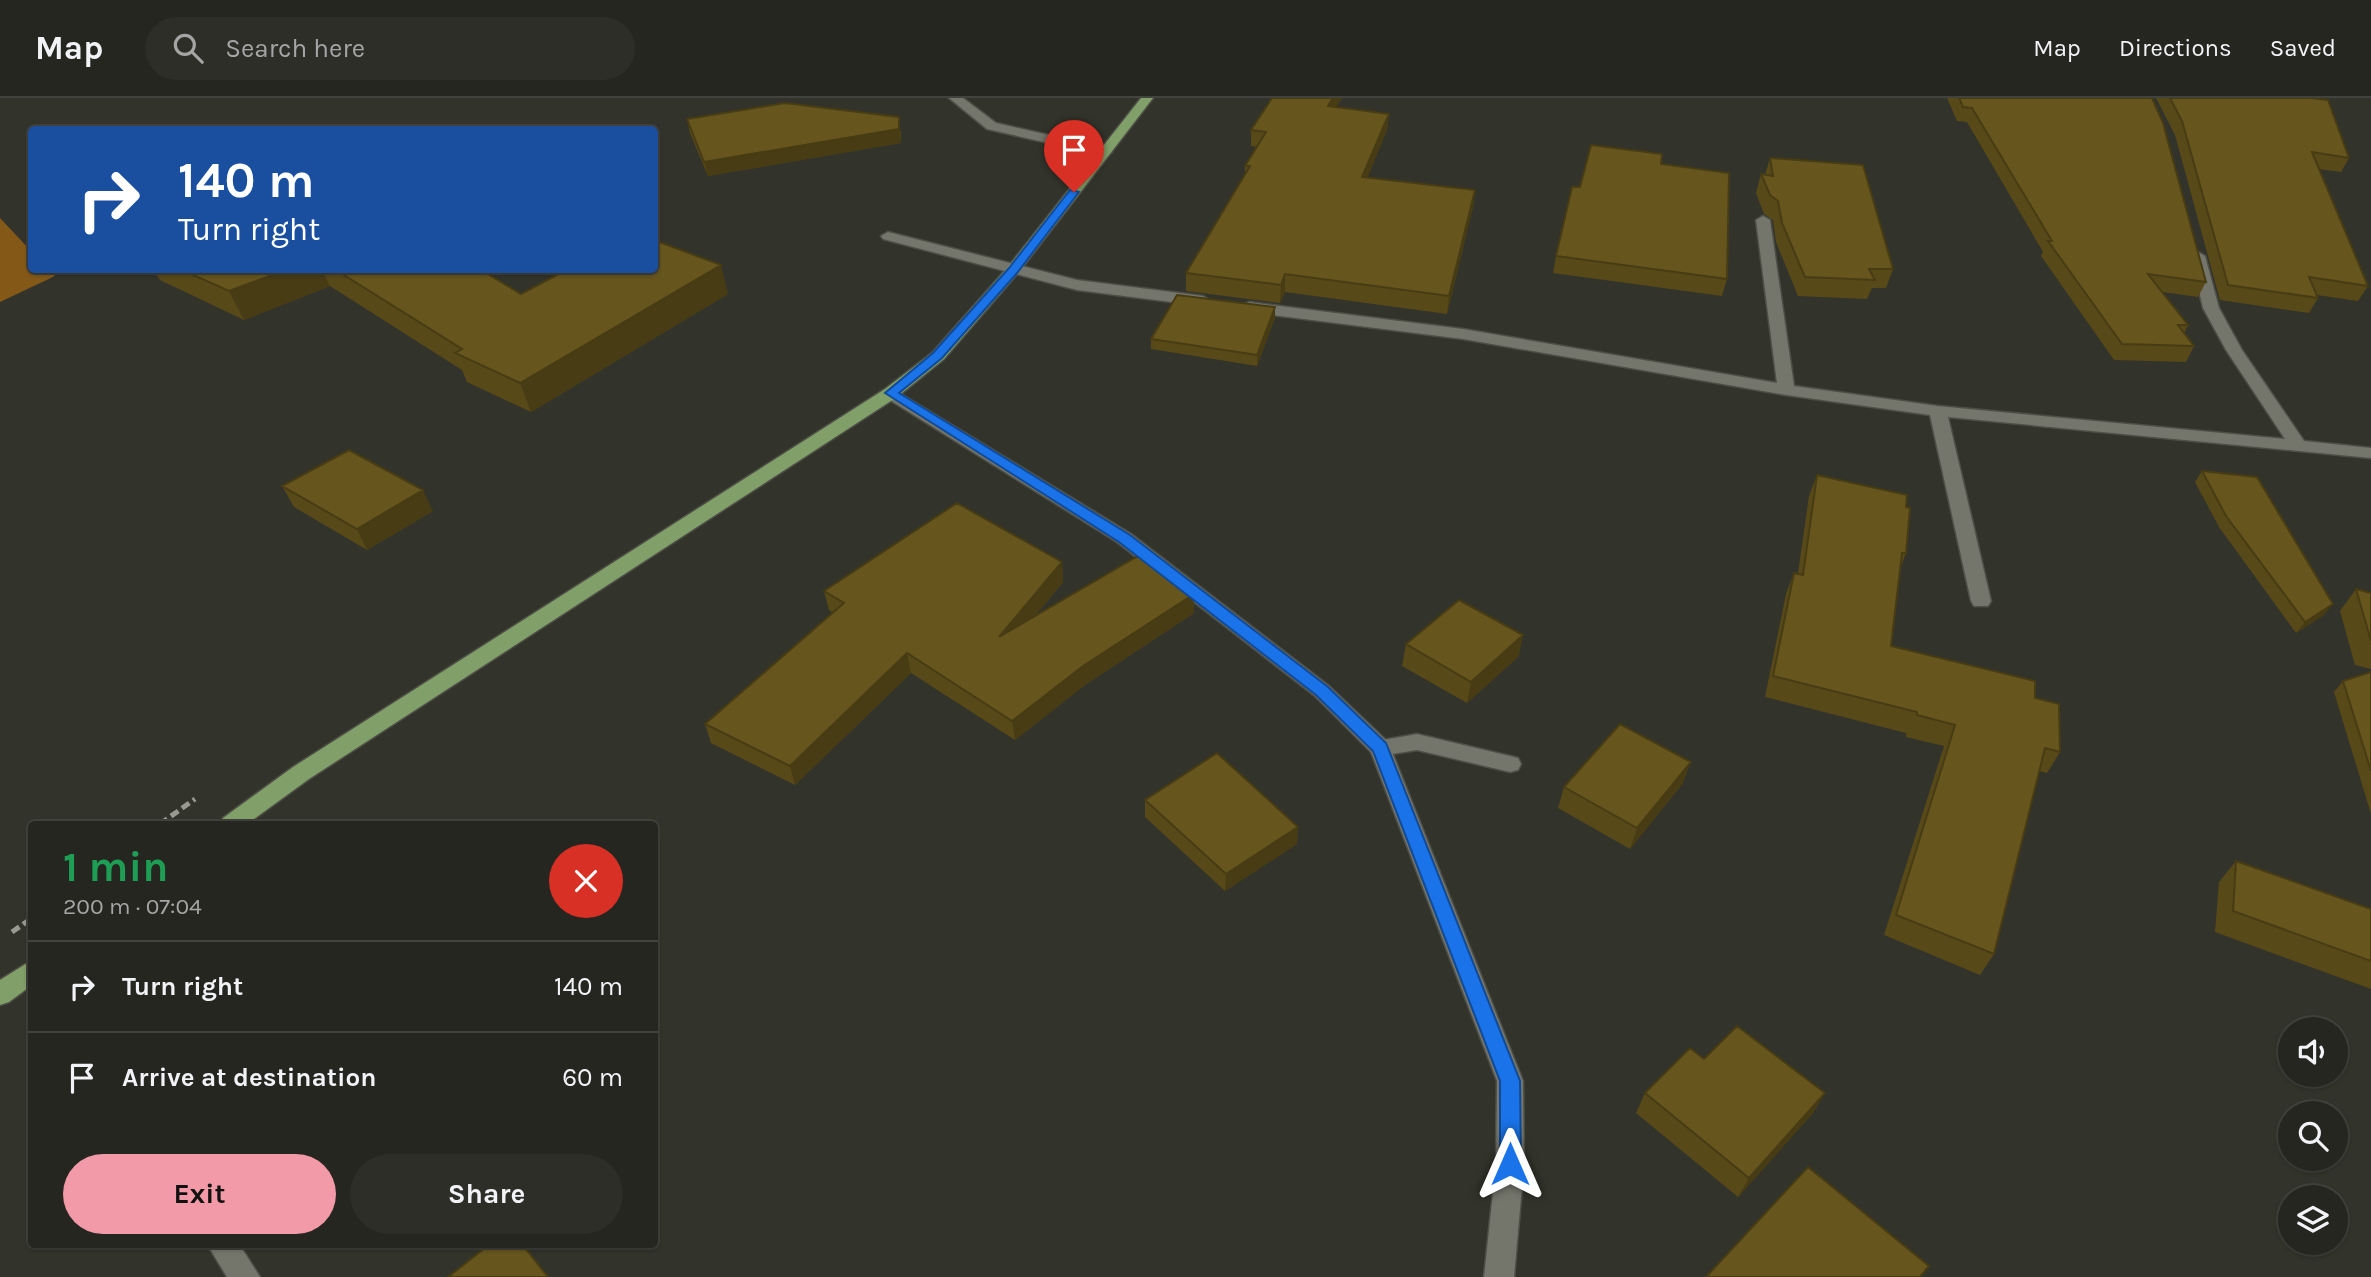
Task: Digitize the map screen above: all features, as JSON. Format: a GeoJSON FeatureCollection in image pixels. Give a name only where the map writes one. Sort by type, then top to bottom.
{"type":"FeatureCollection","features":[{"type":"Feature","properties":{"kind":"main road"},"geometry":{"type":"LineString","coordinates":[[235,821],[301,773],[891,393],[938,356],[1013,270],[1147,98]]}},
{"type":"Feature","properties":{"kind":"main road"},"geometry":{"type":"LineString","coordinates":[[0,994],[28,975]]}},
{"type":"Feature","properties":{"kind":"street"},"geometry":{"type":"LineString","coordinates":[[955,98],[992,126],[1104,152]]}},
{"type":"Feature","properties":{"kind":"street"},"geometry":{"type":"LineString","coordinates":[[1763,220],[1786,390]]}},
{"type":"Feature","properties":{"kind":"street"},"geometry":{"type":"LineString","coordinates":[[888,236],[1077,285],[1463,334],[1786,390],[1938,411],[2371,453]]}},
{"type":"Feature","properties":{"kind":"street"},"geometry":{"type":"LineString","coordinates":[[2194,242],[2211,308],[2234,350],[2299,447]]}},
{"type":"Feature","properties":{"kind":"street"},"geometry":{"type":"LineString","coordinates":[[891,393],[1125,538],[1322,691],[1380,748],[1510,1081],[1510,1164],[1499,1277]]}},
{"type":"Feature","properties":{"kind":"street"},"geometry":{"type":"LineString","coordinates":[[1938,411],[1981,601]]}},
{"type":"Feature","properties":{"kind":"street"},"geometry":{"type":"LineString","coordinates":[[1380,748],[1417,742],[1510,764]]}},
{"type":"Feature","properties":{"kind":"street"},"geometry":{"type":"LineString","coordinates":[[224,1248],[244,1277]]}},
{"type":"Feature","properties":{"kind":"shaded area"},"geometry":{"type":"Polygon","coordinates":[[[0,218],[28,248],[28,273],[52,273],[55,276],[0,302],[0,218]]]}},
{"type":"Feature","properties":{"kind":"building"},"geometry":{"type":"Polygon","coordinates":[[[1272,98],[1333,98],[1328,106],[1389,114],[1362,177],[1475,190],[1449,296],[1285,274],[1281,285],[1186,273],[1250,166],[1245,166],[1266,132],[1251,130],[1272,98]]]}},
{"type":"Feature","properties":{"kind":"building"},"geometry":{"type":"Polygon","coordinates":[[[1959,98],[2152,98],[2163,123],[2206,282],[2148,274],[2188,325],[2178,325],[2194,346],[2122,344],[2048,241],[2052,241],[1972,108],[1963,107],[1959,98]]]}},
{"type":"Feature","properties":{"kind":"building"},"geometry":{"type":"Polygon","coordinates":[[[2170,98],[2328,100],[2349,158],[2312,152],[2368,286],[2309,277],[2318,298],[2228,285],[2182,121],[2170,98]]]}},
{"type":"Feature","properties":{"kind":"building"},"geometry":{"type":"Polygon","coordinates":[[[785,103],[899,117],[899,129],[704,162],[687,119],[785,103]]]}},
{"type":"Feature","properties":{"kind":"building"},"geometry":{"type":"Polygon","coordinates":[[[1591,145],[1662,154],[1661,164],[1729,173],[1727,279],[1556,256],[1572,187],[1580,187],[1591,145]]]}},
{"type":"Feature","properties":{"kind":"building"},"geometry":{"type":"Polygon","coordinates":[[[1770,158],[1863,165],[1893,269],[1869,269],[1875,280],[1805,277],[1782,223],[1778,201],[1770,195],[1761,174],[1773,176],[1770,158]]]}},
{"type":"Feature","properties":{"kind":"building"},"geometry":{"type":"Polygon","coordinates":[[[658,241],[721,265],[520,383],[455,353],[462,349],[341,273],[486,273],[521,294],[560,273],[658,273],[658,241]]]}},
{"type":"Feature","properties":{"kind":"building"},"geometry":{"type":"Polygon","coordinates":[[[189,273],[278,273],[229,291],[189,273]]]}},
{"type":"Feature","properties":{"kind":"building"},"geometry":{"type":"Polygon","coordinates":[[[1177,295],[1275,307],[1257,355],[1151,339],[1177,295]]]}},
{"type":"Feature","properties":{"kind":"building"},"geometry":{"type":"Polygon","coordinates":[[[349,450],[423,490],[357,529],[282,486],[349,450]]]}},
{"type":"Feature","properties":{"kind":"building"},"geometry":{"type":"Polygon","coordinates":[[[2202,471],[2257,477],[2333,604],[2305,622],[2226,516],[2202,471]]]}},
{"type":"Feature","properties":{"kind":"building"},"geometry":{"type":"Polygon","coordinates":[[[1817,475],[1907,495],[1906,507],[1910,508],[1906,553],[1902,553],[1891,646],[2035,681],[2035,698],[2059,704],[2060,752],[2045,748],[1994,954],[1896,915],[1955,725],[1917,715],[1917,712],[1773,676],[1794,573],[1803,575],[1817,475]]]}},
{"type":"Feature","properties":{"kind":"building"},"geometry":{"type":"Polygon","coordinates":[[[957,503],[1062,562],[999,637],[1138,556],[1194,594],[1083,666],[1012,721],[907,653],[790,766],[705,724],[844,603],[824,591],[957,503]]]}},
{"type":"Feature","properties":{"kind":"building"},"geometry":{"type":"Polygon","coordinates":[[[2356,589],[2371,593],[2371,641],[2356,589]]]}},
{"type":"Feature","properties":{"kind":"building"},"geometry":{"type":"Polygon","coordinates":[[[1459,600],[1523,635],[1471,682],[1406,644],[1459,600]]]}},
{"type":"Feature","properties":{"kind":"building"},"geometry":{"type":"Polygon","coordinates":[[[2371,672],[2371,771],[2343,681],[2371,672]]]}},
{"type":"Feature","properties":{"kind":"building"},"geometry":{"type":"Polygon","coordinates":[[[1620,724],[1691,762],[1637,828],[1564,787],[1620,724]]]}},
{"type":"Feature","properties":{"kind":"building"},"geometry":{"type":"Polygon","coordinates":[[[1217,753],[1298,827],[1226,874],[1145,800],[1217,753]]]}},
{"type":"Feature","properties":{"kind":"building"},"geometry":{"type":"Polygon","coordinates":[[[2236,861],[2371,909],[2371,961],[2233,911],[2236,861]]]}},
{"type":"Feature","properties":{"kind":"building"},"geometry":{"type":"Polygon","coordinates":[[[1737,1026],[1825,1093],[1749,1178],[1645,1093],[1690,1048],[1704,1059],[1737,1026]]]}},
{"type":"Feature","properties":{"kind":"building"},"geometry":{"type":"Polygon","coordinates":[[[1808,1167],[1929,1266],[1920,1277],[1706,1277],[1808,1167]]]}},
{"type":"Feature","properties":{"kind":"building"},"geometry":{"type":"Polygon","coordinates":[[[485,1248],[525,1248],[548,1277],[448,1277],[485,1248]]]}},
{"type":"Feature","properties":{"kind":"route"},"geometry":{"type":"LineString","coordinates":[[1074,192],[1013,270],[938,356],[891,393],[1125,538],[1322,691],[1380,748],[1510,1081],[1510,1164]]}}]}
